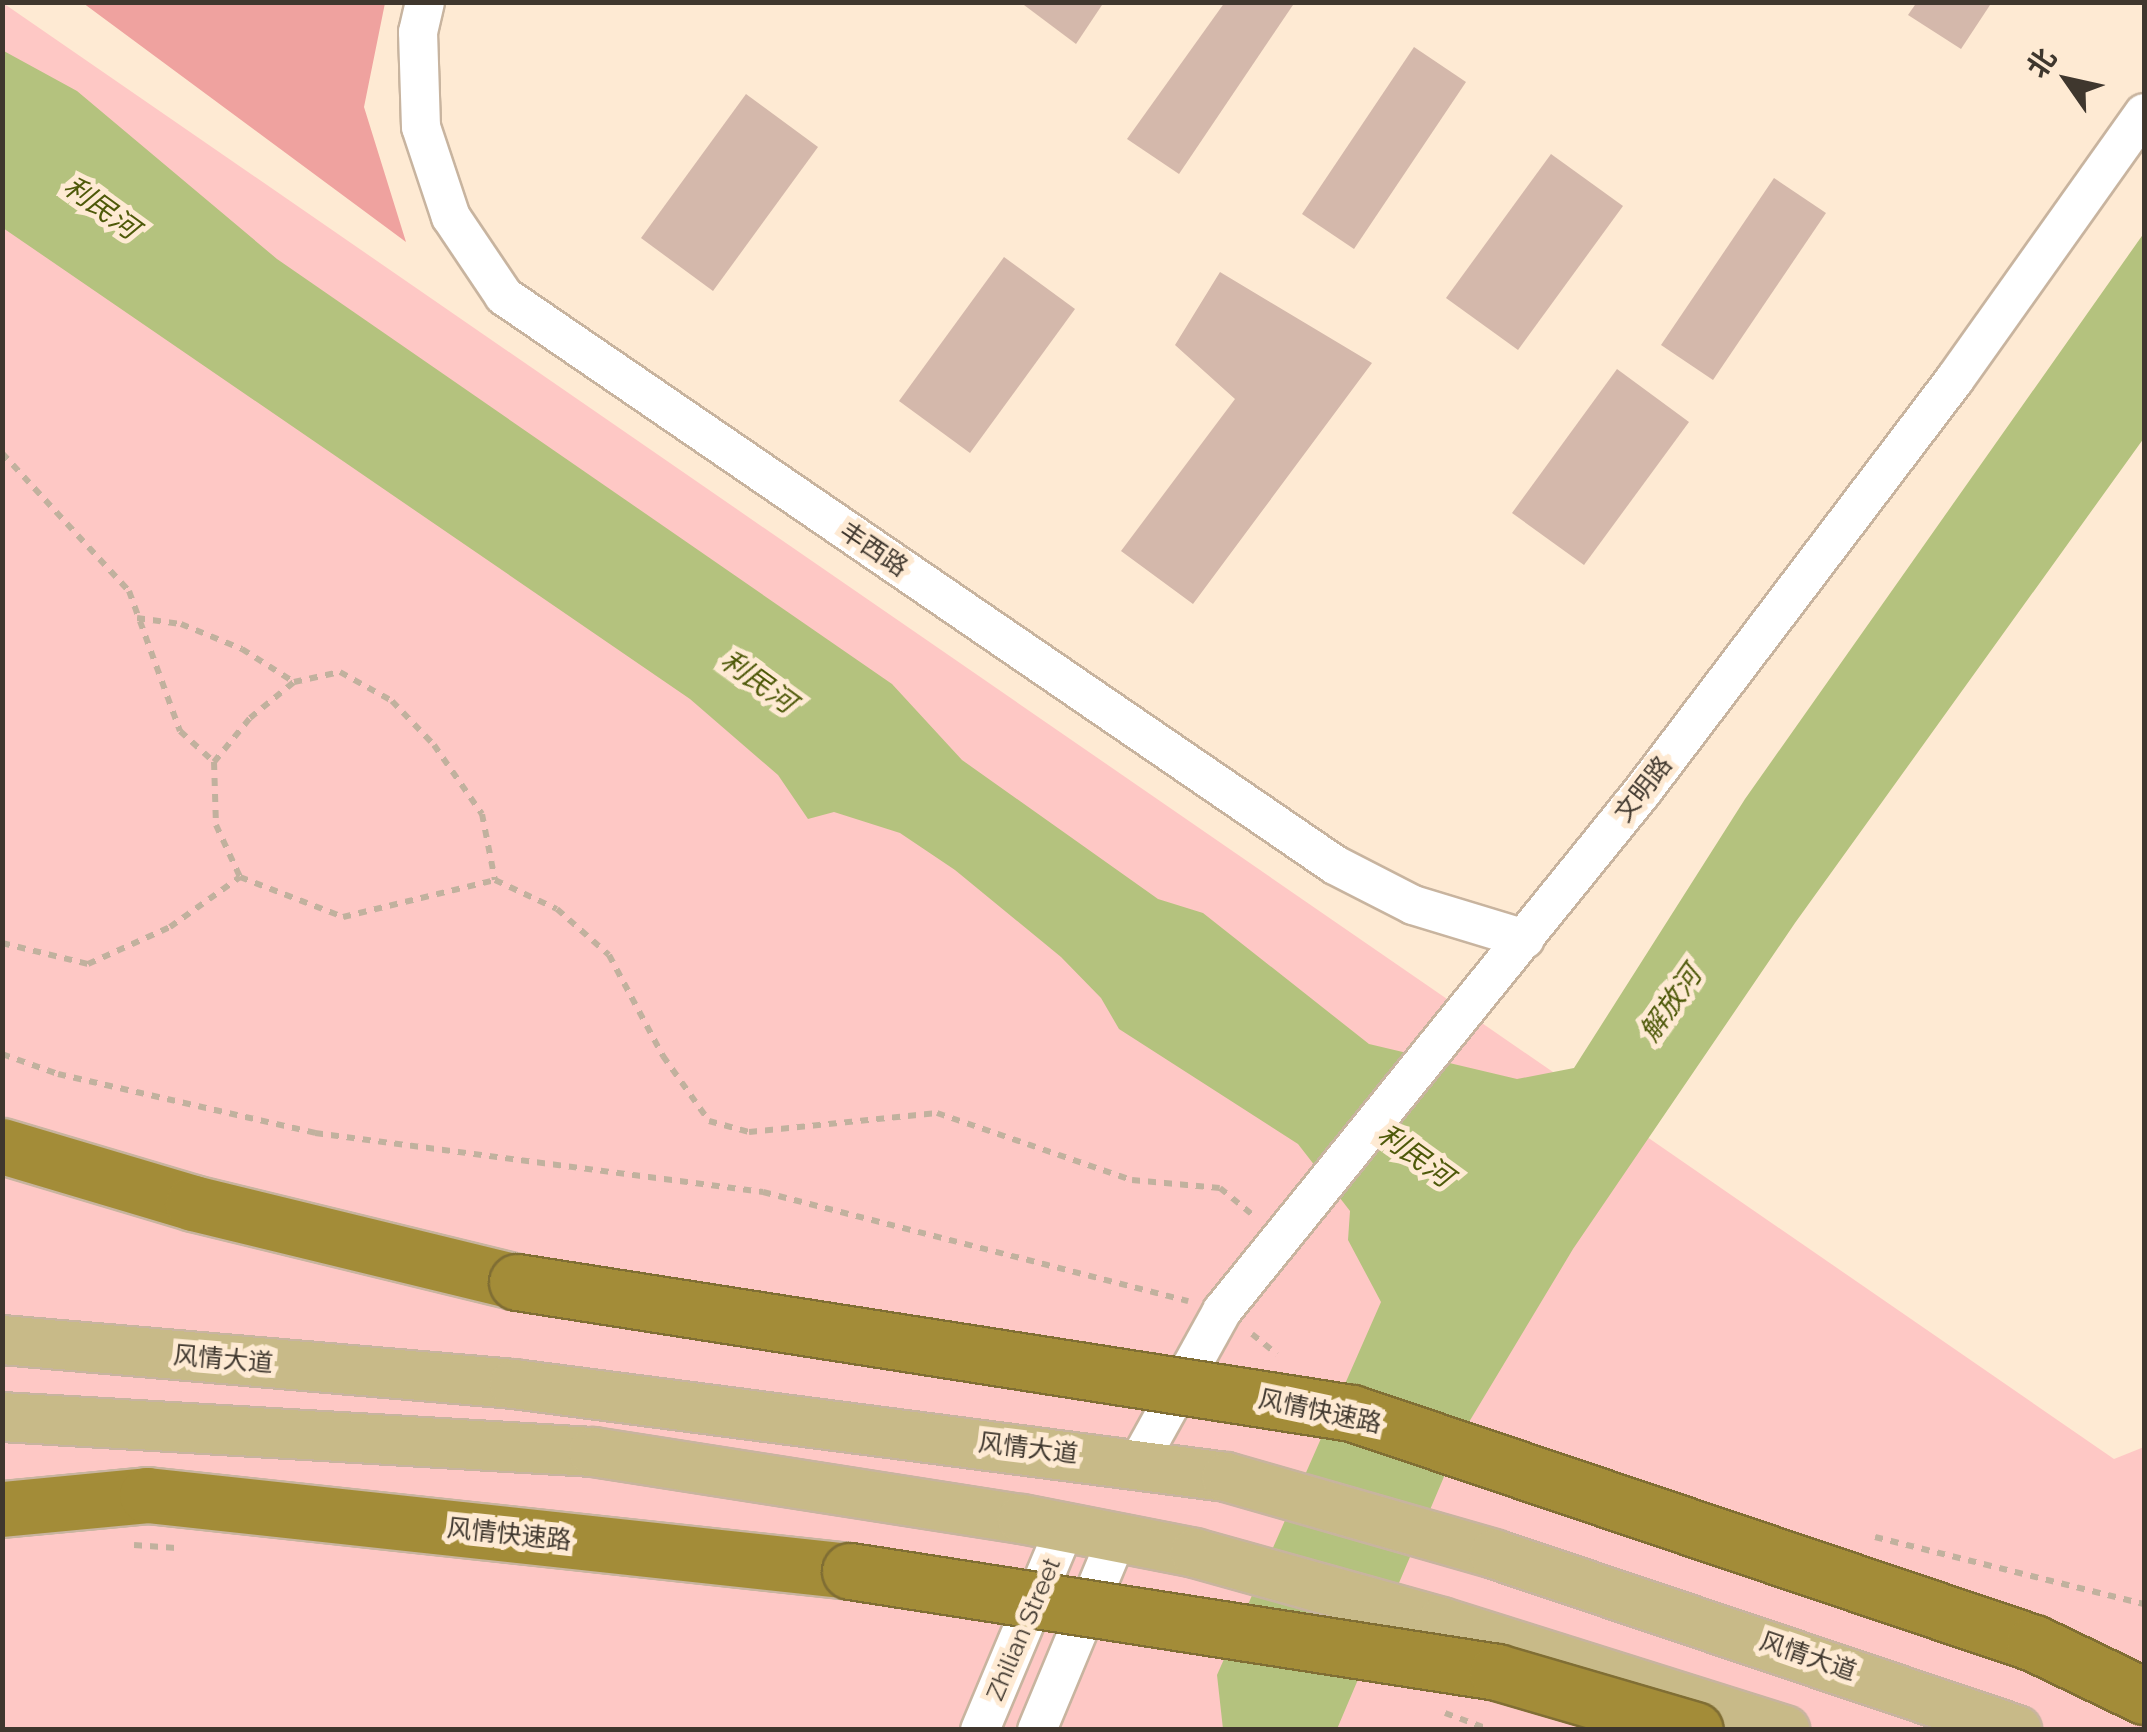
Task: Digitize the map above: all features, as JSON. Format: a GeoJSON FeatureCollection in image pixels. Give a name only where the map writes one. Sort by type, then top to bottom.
{"type":"FeatureCollection","features":[{"type":"Feature","properties":{"kind":"highway","name":"风情快速路"},"geometry":{"type":"LineString","coordinates":[[2,1146],[193,1203],[517,1282],[1352,1412],[2034,1642],[2144,1696]]}},
{"type":"Feature","properties":{"kind":"highway","name":"风情快速路"},"geometry":{"type":"LineString","coordinates":[[2,1509],[147,1495],[850,1571],[1497,1672],[1694,1730]]}},
{"type":"Feature","properties":{"kind":"main road","name":"风情大道"},"geometry":{"type":"LineString","coordinates":[[2,1340],[514,1384],[1139,1461],[1226,1476],[1494,1554],[2017,1730]]}},
{"type":"Feature","properties":{"kind":"main road"},"geometry":{"type":"LineString","coordinates":[[2,1417],[593,1452],[1066,1528],[1195,1553],[1442,1622],[1785,1730]]}},
{"type":"Feature","properties":{"kind":"street","name":"丰西路"},"geometry":{"type":"LineString","coordinates":[[426,2],[418,32],[421,127],[450,217],[504,296],[1335,865],[1412,905],[1525,939]]}},
{"type":"Feature","properties":{"kind":"street","name":"文明路"},"geometry":{"type":"LineString","coordinates":[[1139,1461],[1222,1311],[1483,985],[1525,939],[1955,379],[2144,113]]}},
{"type":"Feature","properties":{"kind":"street","name":"Zhilian Street"},"geometry":{"type":"LineString","coordinates":[[980,1730],[1066,1528]]}},
{"type":"Feature","properties":{"kind":"street","name":"Zhilian Street"},"geometry":{"type":"LineString","coordinates":[[1037,1730],[1116,1538]]}},
{"type":"Feature","properties":{"kind":"path"},"geometry":{"type":"LineString","coordinates":[[2,453],[129,590],[136,618],[180,730],[214,762]]}},
{"type":"Feature","properties":{"kind":"path"},"geometry":{"type":"LineString","coordinates":[[136,618],[181,624],[242,649],[294,682]]}},
{"type":"Feature","properties":{"kind":"path"},"geometry":{"type":"LineString","coordinates":[[495,880],[482,814],[434,745],[392,702],[340,672],[294,682],[250,718],[214,762],[216,825],[240,878],[343,917],[407,906],[495,880],[558,909],[609,955],[662,1056],[709,1120],[749,1132],[937,1112],[1132,1180],[1220,1188],[1252,1209],[1279,1243]]}},
{"type":"Feature","properties":{"kind":"path"},"geometry":{"type":"LineString","coordinates":[[2,943],[88,964],[170,927],[240,878]]}},
{"type":"Feature","properties":{"kind":"path"},"geometry":{"type":"LineString","coordinates":[[2,1054],[58,1074],[315,1133],[764,1192],[1222,1311],[1282,1357]]}},
{"type":"Feature","properties":{"kind":"path"},"geometry":{"type":"LineString","coordinates":[[1437,1710],[1491,1730]]}},
{"type":"Feature","properties":{"kind":"shaded area"},"geometry":{"type":"Polygon","coordinates":[[[3,3],[2114,1459],[2144,1447],[2144,1729],[3,1730],[3,3]]]}},
{"type":"Feature","properties":{"kind":"shaded area"},"geometry":{"type":"Polygon","coordinates":[[[83,3],[385,3],[364,107],[406,242],[83,3]]]}},
{"type":"Feature","properties":{"kind":"water"},"geometry":{"type":"Polygon","coordinates":[[[2,50],[77,91],[277,259],[892,684],[962,760],[1158,899],[1203,913],[1369,1044],[1517,1079],[1574,1068],[1745,799],[2144,233],[2144,438],[1795,923],[1573,1249],[1463,1432],[1337,1729],[1223,1729],[1217,1675],[1381,1302],[1348,1240],[1350,1211],[1298,1144],[1119,1029],[1101,998],[1061,957],[955,870],[900,833],[834,812],[808,819],[778,775],[690,699],[3,228],[2,50]]]}},
{"type":"Feature","properties":{"kind":"building"},"geometry":{"type":"Polygon","coordinates":[[[1020,2],[1104,2],[1076,44],[1020,2]]]}},
{"type":"Feature","properties":{"kind":"building"},"geometry":{"type":"Polygon","coordinates":[[[1225,2],[1295,2],[1179,174],[1127,139],[1225,2]]]}},
{"type":"Feature","properties":{"kind":"building"},"geometry":{"type":"Polygon","coordinates":[[[1917,2],[1992,2],[1961,49],[1908,15],[1917,2]]]}},
{"type":"Feature","properties":{"kind":"building"},"geometry":{"type":"Polygon","coordinates":[[[1414,47],[1466,82],[1354,249],[1302,214],[1414,47]]]}},
{"type":"Feature","properties":{"kind":"building"},"geometry":{"type":"Polygon","coordinates":[[[746,94],[818,147],[713,291],[641,238],[746,94]]]}},
{"type":"Feature","properties":{"kind":"building"},"geometry":{"type":"Polygon","coordinates":[[[1551,154],[1623,206],[1518,350],[1446,298],[1551,154]]]}},
{"type":"Feature","properties":{"kind":"building"},"geometry":{"type":"Polygon","coordinates":[[[1774,178],[1826,213],[1713,380],[1661,345],[1774,178]]]}},
{"type":"Feature","properties":{"kind":"building"},"geometry":{"type":"Polygon","coordinates":[[[1004,257],[1075,309],[970,453],[899,401],[1004,257]]]}},
{"type":"Feature","properties":{"kind":"building"},"geometry":{"type":"Polygon","coordinates":[[[1220,272],[1372,363],[1193,604],[1121,551],[1235,399],[1175,345],[1220,272]]]}},
{"type":"Feature","properties":{"kind":"building"},"geometry":{"type":"Polygon","coordinates":[[[1617,369],[1689,422],[1584,565],[1512,513],[1617,369]]]}},
{"type":"Feature","properties":{"kind":"water label","name":"利民河"},"geometry":{"type":"Point","coordinates":[101,208]}},
{"type":"Feature","properties":{"kind":"water label","name":"利民河"},"geometry":{"type":"Point","coordinates":[758,682]}},
{"type":"Feature","properties":{"kind":"water label","name":"解放河"},"geometry":{"type":"Point","coordinates":[1671,1004]}},
{"type":"Feature","properties":{"kind":"water label","name":"利民河"},"geometry":{"type":"Point","coordinates":[1415,1156]}}]}
